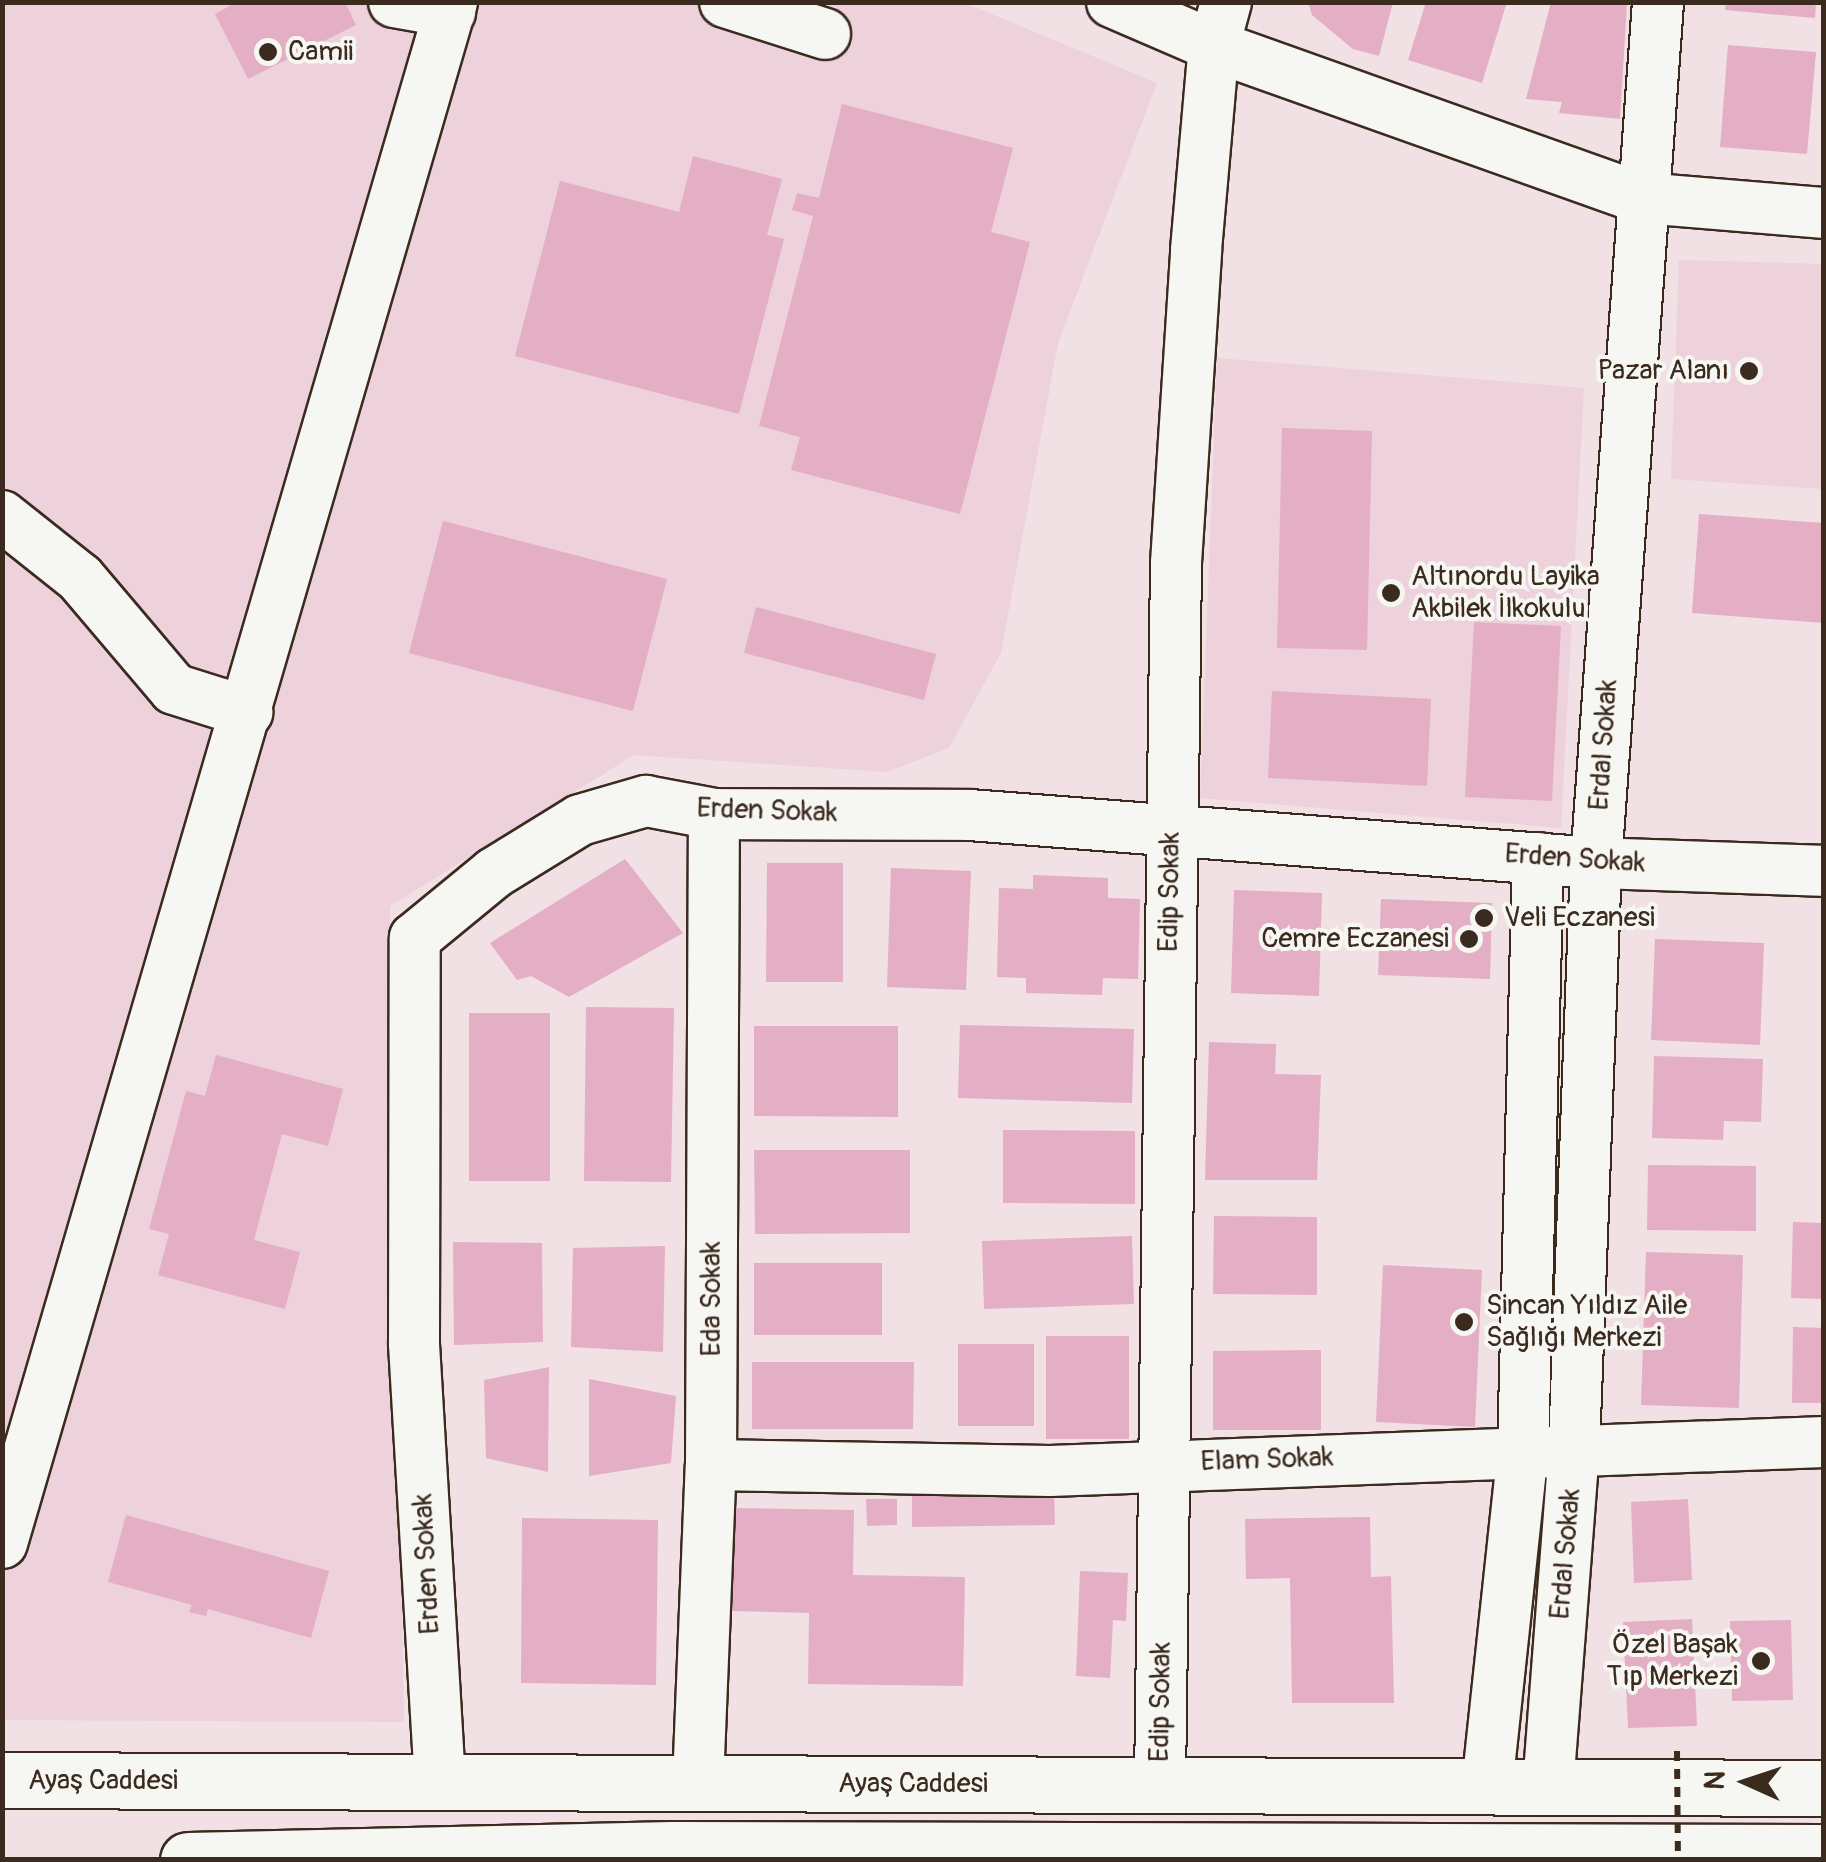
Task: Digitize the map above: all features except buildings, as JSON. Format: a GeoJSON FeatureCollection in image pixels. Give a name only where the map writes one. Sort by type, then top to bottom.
{"type":"FeatureCollection","features":[{"type":"Feature","properties":{"kind":"main road","name":"Ayaş Caddesi"},"geometry":{"type":"LineString","coordinates":[[2,1780],[1824,1788]]}},
{"type":"Feature","properties":{"kind":"main road"},"geometry":{"type":"LineString","coordinates":[[188,1860],[676,1854],[1824,1852]]}},
{"type":"Feature","properties":{"kind":"street"},"geometry":{"type":"LineString","coordinates":[[2,1543],[23,1400],[246,712],[451,7],[394,2]]}},
{"type":"Feature","properties":{"kind":"street"},"geometry":{"type":"LineString","coordinates":[[725,2],[825,34]]}},
{"type":"Feature","properties":{"kind":"street"},"geometry":{"type":"LineString","coordinates":[[1112,2],[1220,24],[1642,198],[1824,213]]}},
{"type":"Feature","properties":{"kind":"street","name":"Erdal Sokak"},"geometry":{"type":"LineString","coordinates":[[1548,1787],[1574,1447],[1596,862],[1658,2]]}},
{"type":"Feature","properties":{"kind":"street","name":"Edip Sokak"},"geometry":{"type":"LineString","coordinates":[[1160,1786],[1178,543],[1220,24]]}},
{"type":"Feature","properties":{"kind":"street"},"geometry":{"type":"LineString","coordinates":[[2,516],[80,578],[174,689],[246,712]]}},
{"type":"Feature","properties":{"kind":"street","name":"Erden Sokak"},"geometry":{"type":"LineString","coordinates":[[440,1782],[414,1344],[415,938],[443,909],[580,820],[646,801],[714,814],[969,815],[1171,827],[1596,862],[1824,870]]}},
{"type":"Feature","properties":{"kind":"street","name":"Eda Sokak"},"geometry":{"type":"LineString","coordinates":[[698,1783],[711,1464],[714,814]]}},
{"type":"Feature","properties":{"kind":"street"},"geometry":{"type":"LineString","coordinates":[[1488,1787],[1523,1452],[1538,858]]}},
{"type":"Feature","properties":{"kind":"street","name":"Elam Sokak"},"geometry":{"type":"LineString","coordinates":[[711,1464],[1050,1471],[1574,1447],[1824,1442]]}},
{"type":"Feature","properties":{"kind":"path"},"geometry":{"type":"LineString","coordinates":[[1677,1751],[1678,1860]]}},
{"type":"Feature","properties":{"kind":"shaded area"},"geometry":{"type":"Polygon","coordinates":[[[3,3],[965,3],[1157,83],[1058,343],[1001,653],[949,748],[887,772],[634,755],[390,906],[404,1722],[3,1720],[3,3]]]}},
{"type":"Feature","properties":{"kind":"shaded area","name":"Pazar Alanı"},"geometry":{"type":"Polygon","coordinates":[[[1679,260],[1823,264],[1823,489],[1671,479],[1679,260]]]}},
{"type":"Feature","properties":{"kind":"shaded area","name":"Altınordu Layika Akbilek İlkokulu"},"geometry":{"type":"Polygon","coordinates":[[[1217,358],[1584,388],[1561,828],[1200,798],[1217,358]]]}},
{"type":"Feature","properties":{"kind":"place","name":"Camii"},"geometry":{"type":"Point","coordinates":[268,52]}},
{"type":"Feature","properties":{"kind":"place","name":"Pazar Alanı"},"geometry":{"type":"Point","coordinates":[1749,371]}},
{"type":"Feature","properties":{"kind":"place","name":"Altınordu Layika Akbilek İlkokulu"},"geometry":{"type":"Point","coordinates":[1391,593]}},
{"type":"Feature","properties":{"kind":"place","name":"Veli Eczanesi"},"geometry":{"type":"Point","coordinates":[1484,918]}},
{"type":"Feature","properties":{"kind":"place","name":"Cemre Eczanesi"},"geometry":{"type":"Point","coordinates":[1469,939]}},
{"type":"Feature","properties":{"kind":"place","name":"Sincan Yıldız Aile Sağlığı Merkezi"},"geometry":{"type":"Point","coordinates":[1464,1322]}},
{"type":"Feature","properties":{"kind":"place","name":"Özel Başak Tıp Merkezi"},"geometry":{"type":"Point","coordinates":[1761,1661]}}]}
